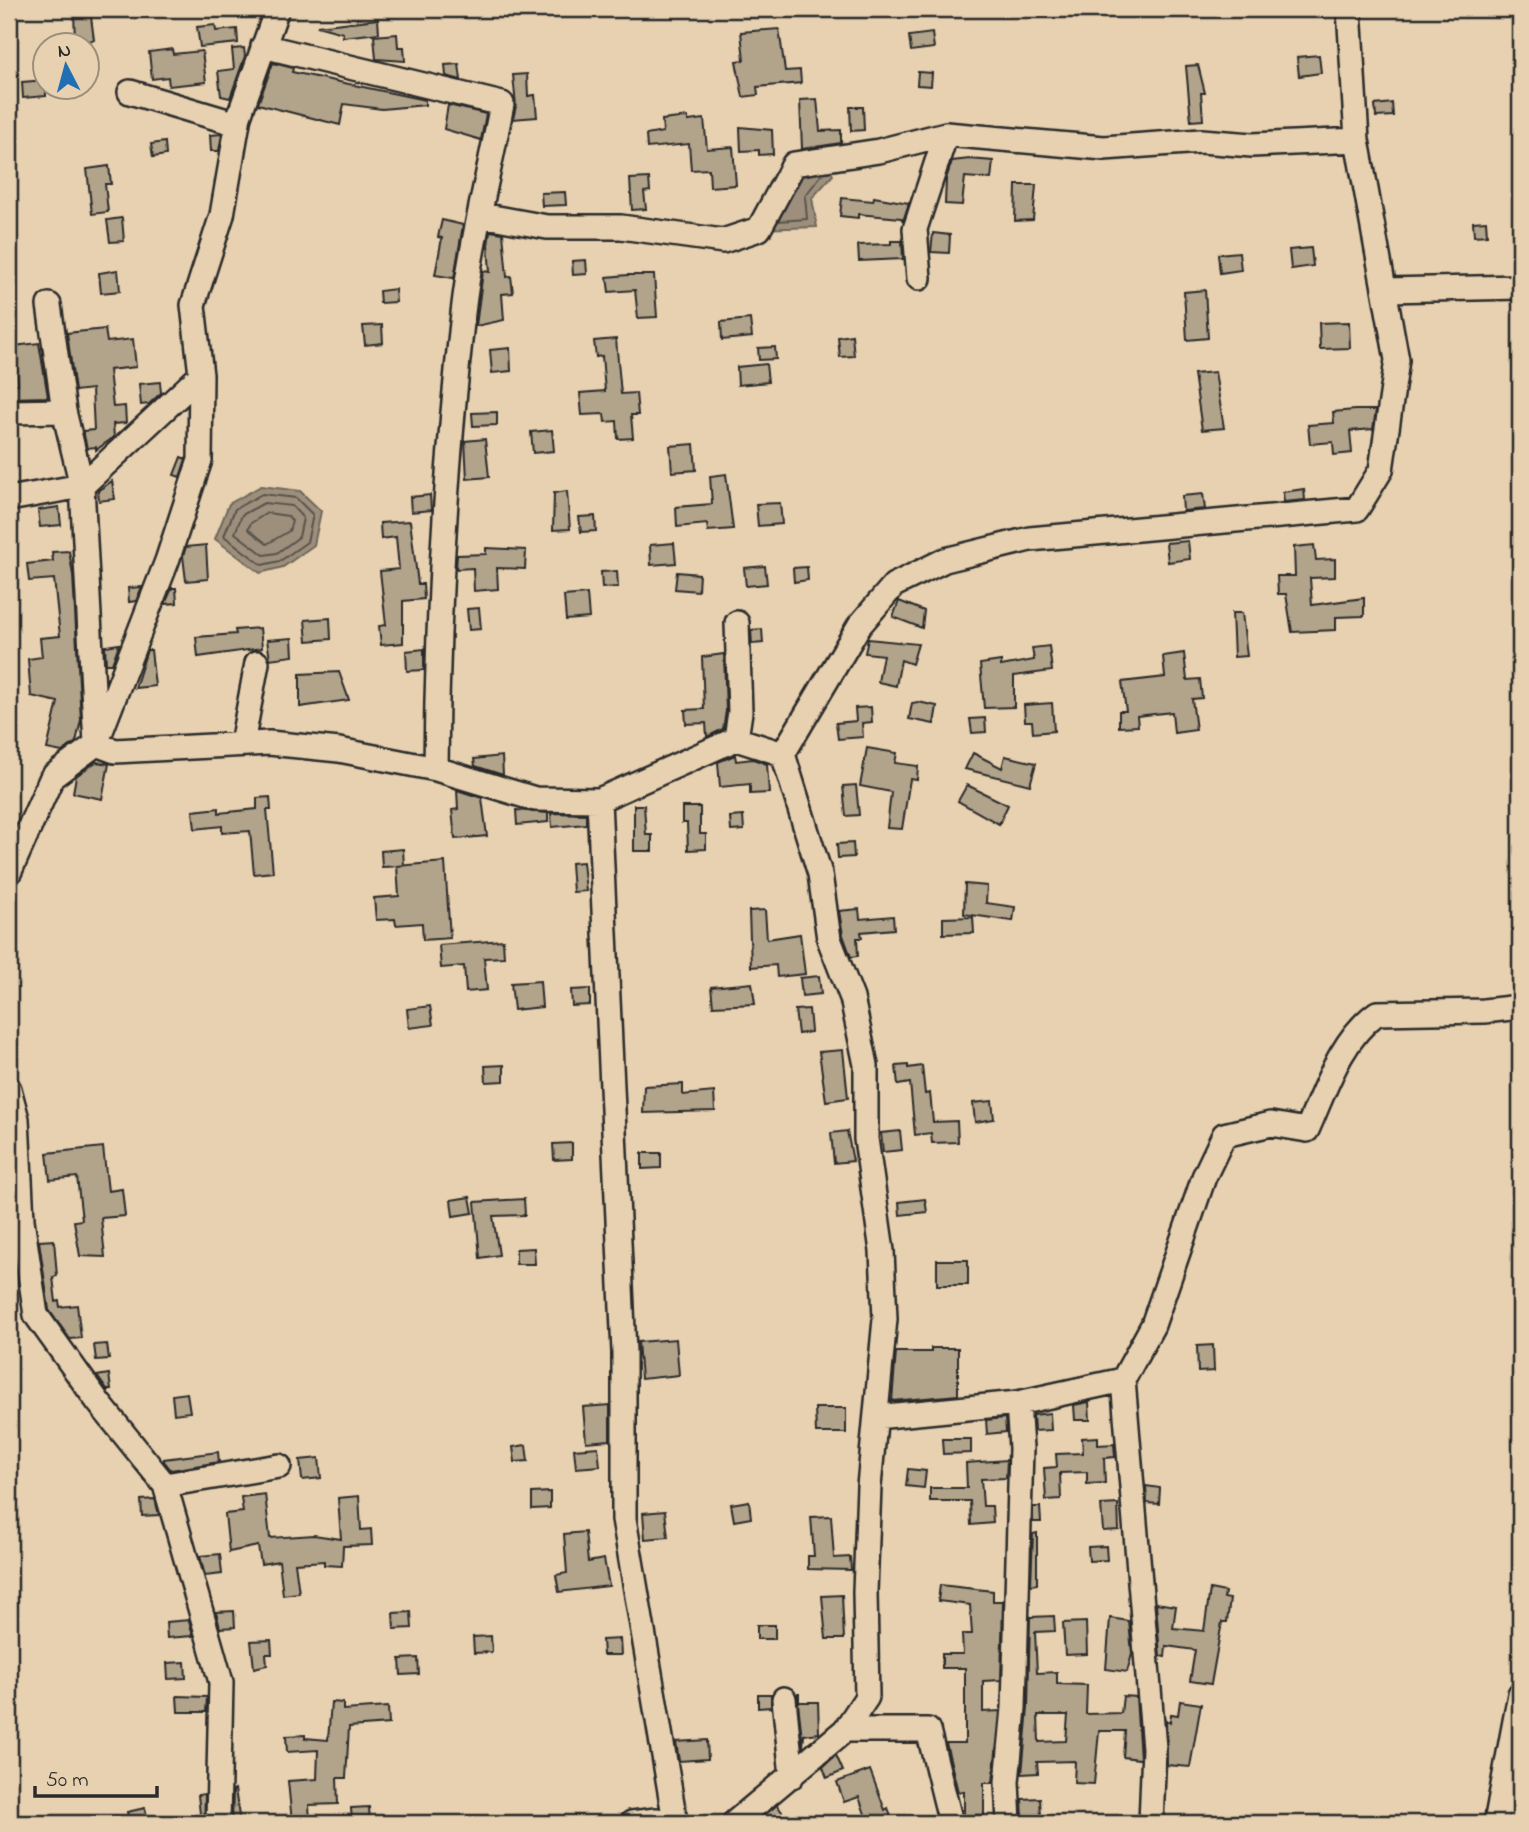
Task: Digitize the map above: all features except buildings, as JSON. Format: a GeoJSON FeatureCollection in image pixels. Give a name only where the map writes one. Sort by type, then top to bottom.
{"type":"FeatureCollection","features":[{"type":"Feature","properties":{"kind":"street"},"geometry":{"type":"LineString","coordinates":[[9,873],[52,777],[96,744],[191,493],[200,460],[201,375],[193,305],[222,215],[237,124],[277,9]]}},
{"type":"Feature","properties":{"kind":"street"},"geometry":{"type":"LineString","coordinates":[[734,1823],[845,1730],[867,1697],[865,1592],[885,1319],[882,1251],[866,1139],[866,1065],[852,998],[829,939],[820,874],[783,754],[859,626],[894,585],[944,560],[1030,539],[1357,509],[1381,470],[1397,360],[1357,140],[1349,9]]}},
{"type":"Feature","properties":{"kind":"street"},"geometry":{"type":"LineString","coordinates":[[263,46],[502,104],[463,310],[450,453],[437,679],[436,769]]}},
{"type":"Feature","properties":{"kind":"street"},"geometry":{"type":"LineString","coordinates":[[130,92],[237,124]]}},
{"type":"Feature","properties":{"kind":"street"},"geometry":{"type":"LineString","coordinates":[[481,215],[547,226],[621,227],[723,242],[759,229],[794,163],[879,150],[946,134],[1104,148],[1201,141],[1252,145],[1357,140]]}},
{"type":"Feature","properties":{"kind":"street"},"geometry":{"type":"LineString","coordinates":[[919,278],[915,229],[946,134]]}},
{"type":"Feature","properties":{"kind":"street"},"geometry":{"type":"LineString","coordinates":[[1386,290],[1520,287]]}},
{"type":"Feature","properties":{"kind":"street"},"geometry":{"type":"LineString","coordinates":[[49,306],[64,411],[82,486],[96,744]]}},
{"type":"Feature","properties":{"kind":"street"},"geometry":{"type":"LineString","coordinates":[[9,499],[82,486],[201,375]]}},
{"type":"Feature","properties":{"kind":"street"},"geometry":{"type":"LineString","coordinates":[[9,412],[64,411]]}},
{"type":"Feature","properties":{"kind":"street"},"geometry":{"type":"LineString","coordinates":[[736,739],[740,712],[737,622]]}},
{"type":"Feature","properties":{"kind":"street"},"geometry":{"type":"LineString","coordinates":[[242,744],[257,663]]}},
{"type":"Feature","properties":{"kind":"street"},"geometry":{"type":"LineString","coordinates":[[96,744],[115,751],[269,743],[339,750],[436,769],[535,799],[599,800],[736,739],[783,754]]}},
{"type":"Feature","properties":{"kind":"street"},"geometry":{"type":"LineString","coordinates":[[599,800],[624,1352],[624,1519],[676,1822],[632,1823]]}},
{"type":"Feature","properties":{"kind":"street"},"geometry":{"type":"LineString","coordinates":[[1151,1823],[1154,1748],[1124,1380],[1153,1325],[1204,1177],[1224,1135],[1272,1124],[1307,1130],[1339,1060],[1363,1023],[1377,1013],[1484,1011],[1520,1007]]}},
{"type":"Feature","properties":{"kind":"street"},"geometry":{"type":"LineString","coordinates":[[9,1089],[22,1220],[36,1315],[99,1403],[166,1485],[221,1682],[218,1823]]}},
{"type":"Feature","properties":{"kind":"street"},"geometry":{"type":"LineString","coordinates":[[876,1417],[1018,1403],[1124,1380]]}},
{"type":"Feature","properties":{"kind":"street"},"geometry":{"type":"LineString","coordinates":[[1009,1823],[1007,1782],[1014,1708],[1021,1448],[1018,1403]]}},
{"type":"Feature","properties":{"kind":"street"},"geometry":{"type":"LineString","coordinates":[[166,1485],[279,1466]]}},
{"type":"Feature","properties":{"kind":"street"},"geometry":{"type":"LineString","coordinates":[[1496,1823],[1520,1694]]}},
{"type":"Feature","properties":{"kind":"street"},"geometry":{"type":"LineString","coordinates":[[784,1699],[792,1776]]}},
{"type":"Feature","properties":{"kind":"street"},"geometry":{"type":"LineString","coordinates":[[845,1730],[928,1730],[951,1823]]}},
{"type":"Feature","properties":{"kind":"water"},"geometry":{"type":"Polygon","coordinates":[[[816,152],[833,175],[812,198],[817,227],[759,229],[816,152]]]}},
{"type":"Feature","properties":{"kind":"water"},"geometry":{"type":"Polygon","coordinates":[[[261,486],[300,491],[321,511],[314,545],[283,567],[260,573],[215,539],[229,504],[261,486]]]}}]}
